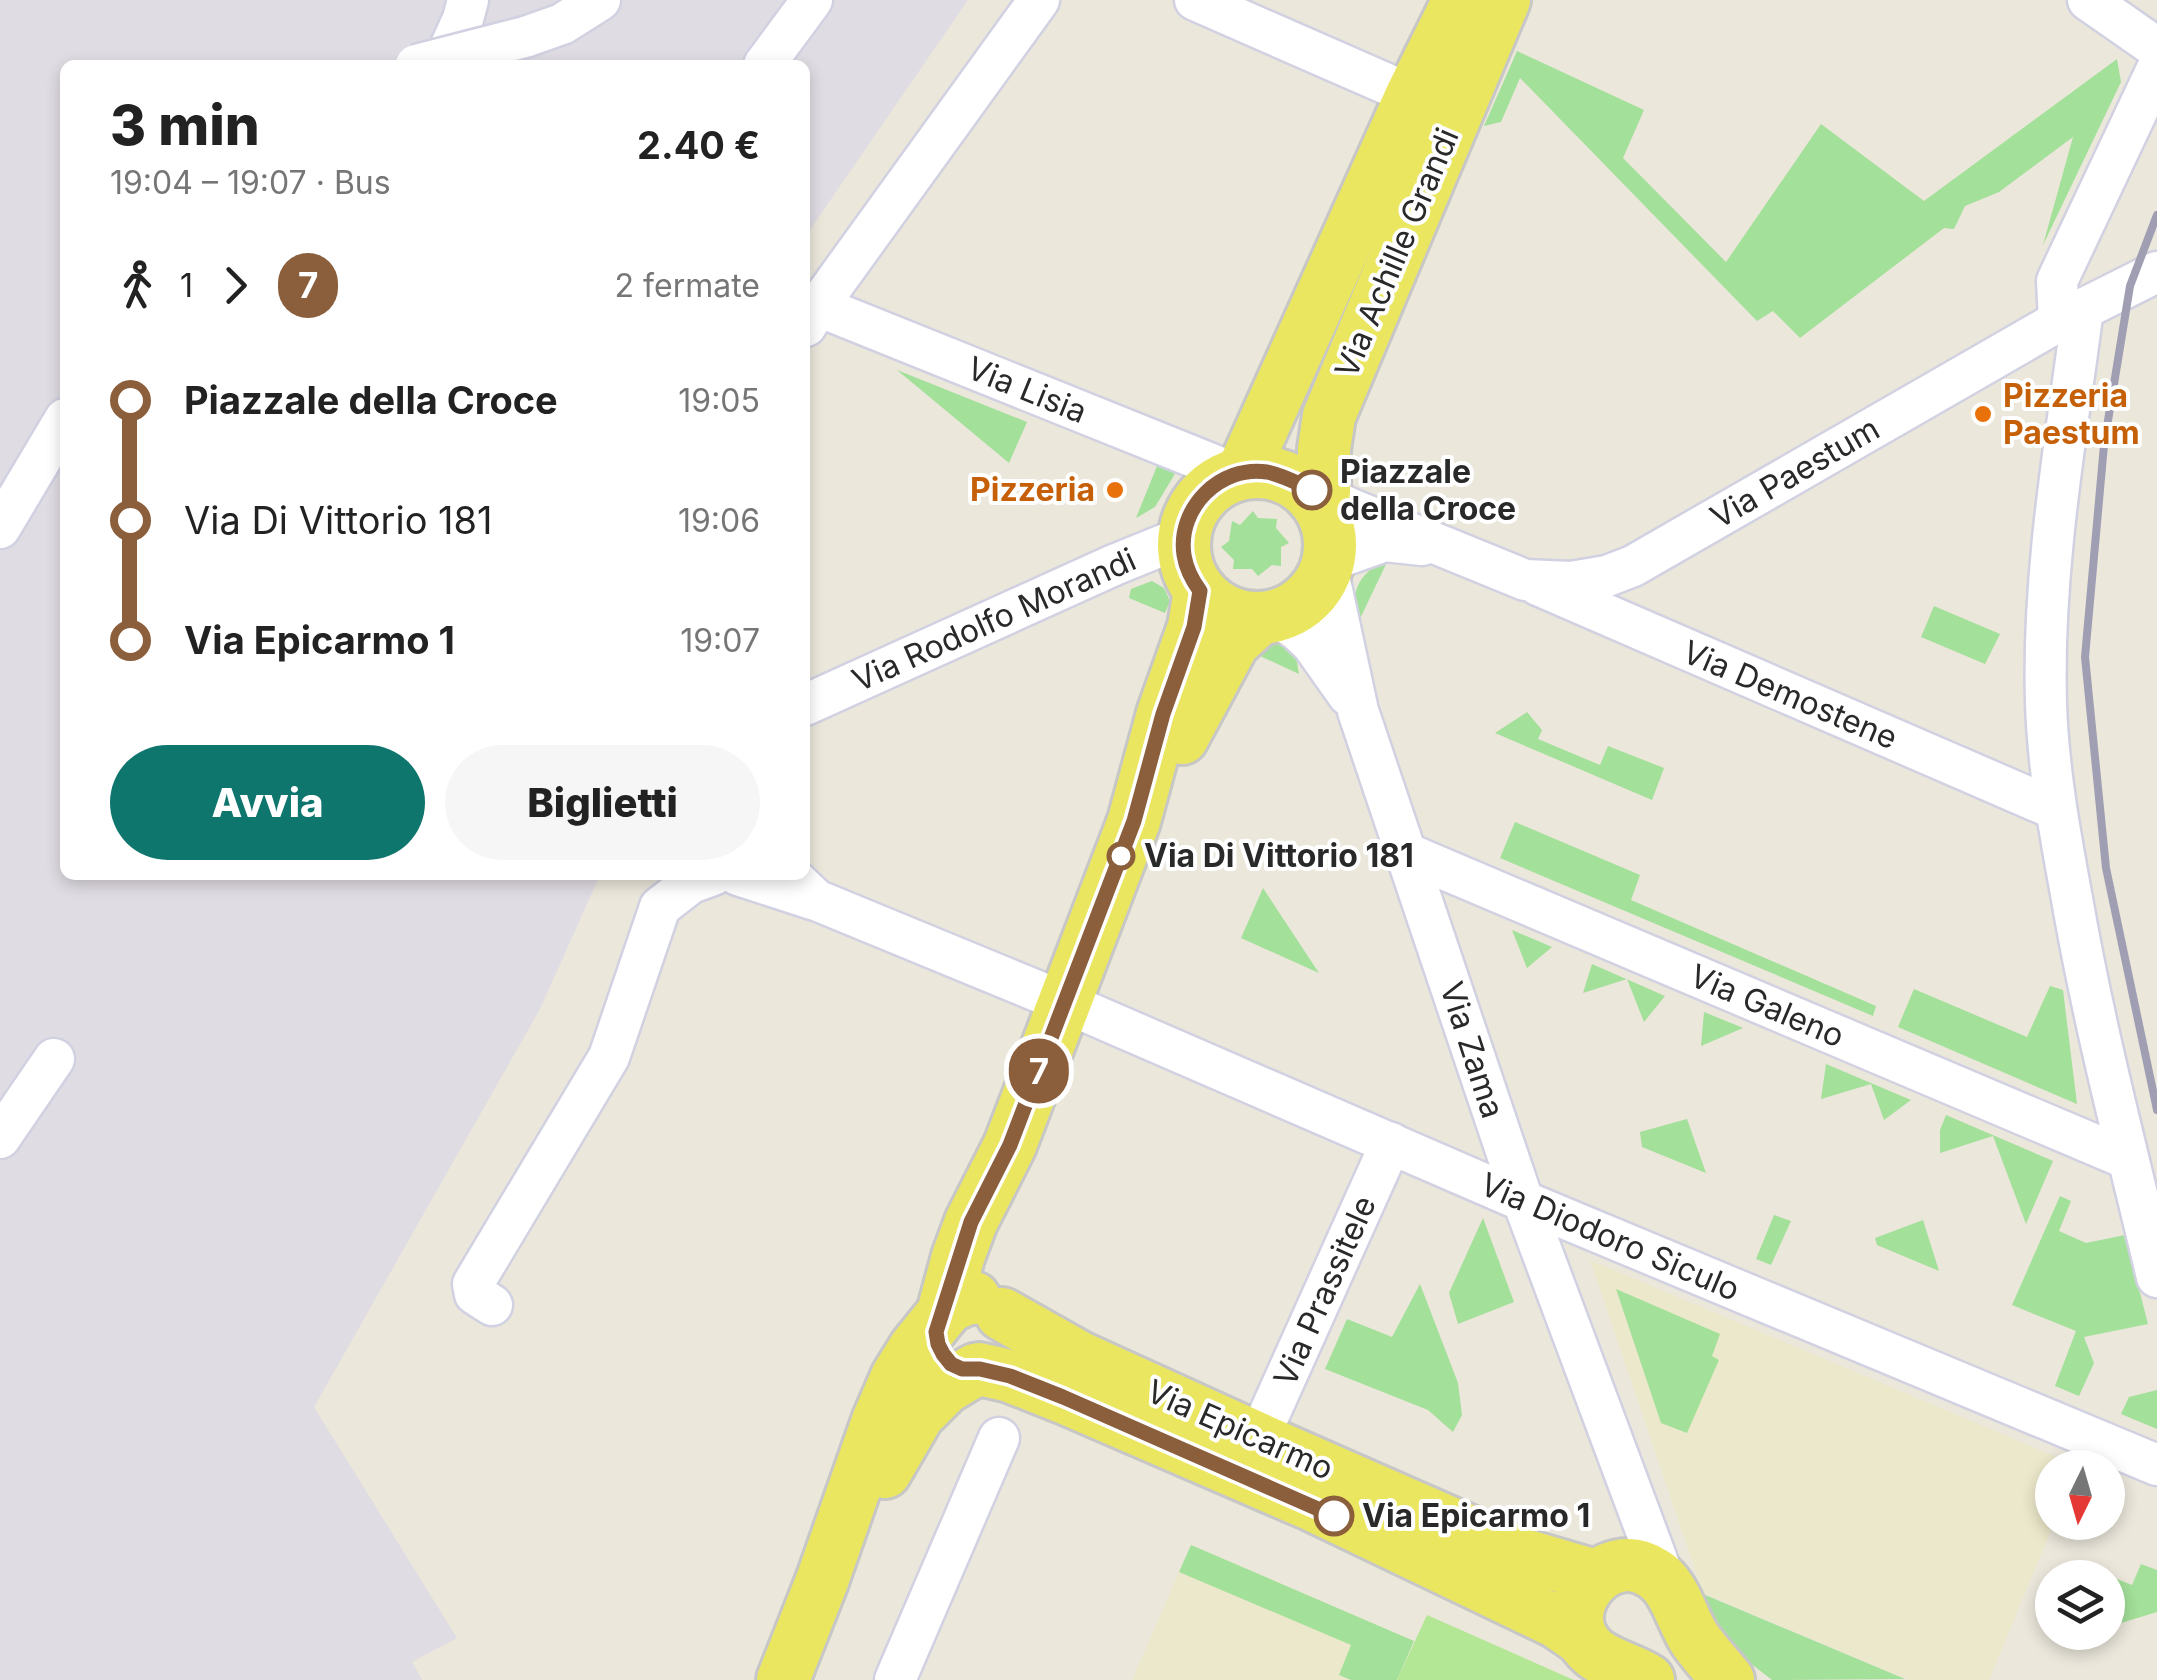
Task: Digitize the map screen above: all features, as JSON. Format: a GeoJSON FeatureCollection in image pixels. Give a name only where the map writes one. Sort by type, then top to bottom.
{"type":"FeatureCollection","features":[{"type":"Feature","properties":{"kind":"main road","name":"Via Achille Grandi"},"geometry":{"type":"LineString","coordinates":[[1239,473],[1459,0]]}},
{"type":"Feature","properties":{"kind":"main road","name":"Via Achille Grandi"},"geometry":{"type":"LineString","coordinates":[[1321,525],[1329,416],[1504,0]]}},
{"type":"Feature","properties":{"kind":"main road"},"geometry":{"type":"LineString","coordinates":[[1134,821],[1234,643],[1267,618],[1292,610],[1320,584],[1321,525],[1286,477],[1265,472],[1239,473],[1216,484],[1200,498],[1183,537],[1184,556],[1189,575],[1209,600],[1233,614],[1267,618]]}},
{"type":"Feature","properties":{"kind":"main road"},"geometry":{"type":"LineString","coordinates":[[977,1370],[951,1364],[938,1344],[936,1332],[971,1222],[1010,1145],[1134,821],[1163,714],[1194,627],[1200,591]]}},
{"type":"Feature","properties":{"kind":"main road"},"geometry":{"type":"LineString","coordinates":[[822,1580],[918,1416],[945,1388],[996,1361],[1008,1341],[995,1281],[1010,1145]]}},
{"type":"Feature","properties":{"kind":"main road"},"geometry":{"type":"LineString","coordinates":[[793,1677],[822,1580],[897,1377],[915,1348],[954,1303],[977,1298],[1001,1312]]}},
{"type":"Feature","properties":{"kind":"main road","name":"Via Epicarmo"},"geometry":{"type":"LineString","coordinates":[[1001,1312],[1080,1358],[1520,1554],[1599,1574],[1626,1565],[1640,1567],[1666,1584]]}},
{"type":"Feature","properties":{"kind":"main road","name":"Via Epicarmo"},"geometry":{"type":"LineString","coordinates":[[977,1370],[1010,1376],[1063,1397],[1313,1506],[1557,1622],[1583,1640],[1593,1653],[1648,1680]]}},
{"type":"Feature","properties":{"kind":"main road"},"geometry":{"type":"LineString","coordinates":[[1583,1640],[1577,1612],[1583,1590],[1599,1574]]}},
{"type":"Feature","properties":{"kind":"main road"},"geometry":{"type":"LineString","coordinates":[[1666,1584],[1694,1638],[1727,1677]]}},
{"type":"Feature","properties":{"kind":"street"},"geometry":{"type":"LineString","coordinates":[[444,60],[468,0]]}},
{"type":"Feature","properties":{"kind":"street"},"geometry":{"type":"LineString","coordinates":[[435,60],[562,24],[600,0]]}},
{"type":"Feature","properties":{"kind":"street"},"geometry":{"type":"LineString","coordinates":[[768,60],[812,0]]}},
{"type":"Feature","properties":{"kind":"street"},"geometry":{"type":"LineString","coordinates":[[811,316],[1040,0]]}},
{"type":"Feature","properties":{"kind":"street"},"geometry":{"type":"LineString","coordinates":[[1195,0],[1412,95]]}},
{"type":"Feature","properties":{"kind":"street"},"geometry":{"type":"LineString","coordinates":[[2088,0],[2157,48]]}},
{"type":"Feature","properties":{"kind":"street"},"geometry":{"type":"LineString","coordinates":[[2157,69],[2057,281],[2071,315],[2047,612],[2046,704],[2056,810],[2090,999],[2157,1277]]}},
{"type":"Feature","properties":{"kind":"street","name":"Via Paestum"},"geometry":{"type":"LineString","coordinates":[[1321,525],[1444,547],[1525,580],[1571,582],[1607,576],[1634,566],[2071,315],[2143,279]]}},
{"type":"Feature","properties":{"kind":"street","name":"Via Lisia"},"geometry":{"type":"LineString","coordinates":[[811,316],[1239,473]]}},
{"type":"Feature","properties":{"kind":"street"},"geometry":{"type":"LineString","coordinates":[[0,528],[60,428]]}},
{"type":"Feature","properties":{"kind":"street"},"geometry":{"type":"LineString","coordinates":[[1321,525],[1365,546],[1385,541],[1444,547]]}},
{"type":"Feature","properties":{"kind":"street"},"geometry":{"type":"LineString","coordinates":[[1321,525],[1358,711]]}},
{"type":"Feature","properties":{"kind":"street","name":"Via Rodolfo Morandi"},"geometry":{"type":"LineString","coordinates":[[810,703],[1183,537]]}},
{"type":"Feature","properties":{"kind":"street","name":"Via Demostene"},"geometry":{"type":"LineString","coordinates":[[1525,580],[2056,810]]}},
{"type":"Feature","properties":{"kind":"street"},"geometry":{"type":"LineString","coordinates":[[1267,618],[1296,629],[1312,644],[1358,711]]}},
{"type":"Feature","properties":{"kind":"street","name":"Via Zama"},"geometry":{"type":"LineString","coordinates":[[1358,711],[1523,1201],[1666,1584]]}},
{"type":"Feature","properties":{"kind":"street","name":"Via Galeno"},"geometry":{"type":"LineString","coordinates":[[1406,853],[2128,1159]]}},
{"type":"Feature","properties":{"kind":"street"},"geometry":{"type":"LineString","coordinates":[[492,1305],[476,1294],[473,1284],[609,1057],[666,891],[697,880]]}},
{"type":"Feature","properties":{"kind":"street","name":"Via Diodoro Siculo"},"geometry":{"type":"LineString","coordinates":[[763,880],[803,888],[1523,1201],[2157,1465]]}},
{"type":"Feature","properties":{"kind":"street"},"geometry":{"type":"LineString","coordinates":[[6,1118],[54,1058]]}},
{"type":"Feature","properties":{"kind":"street","name":"Via Prassitele"},"geometry":{"type":"LineString","coordinates":[[1258,1439],[1391,1144]]}},
{"type":"Feature","properties":{"kind":"street"},"geometry":{"type":"LineString","coordinates":[[896,1680],[999,1438]]}},
{"type":"Feature","properties":{"kind":"street"},"geometry":{"type":"LineString","coordinates":[[1599,1574],[1611,1555],[1616,1536],[1612,1443]]}},
{"type":"Feature","properties":{"kind":"shaded area"},"geometry":{"type":"Polygon","coordinates":[[[0,0],[968,0],[810,230],[810,60],[60,60],[60,880],[598,880],[540,1009],[314,1407],[457,1638],[412,1662],[422,1680],[0,1680],[0,0]]]}},
{"type":"Feature","properties":{"kind":"shaded area"},"geometry":{"type":"Polygon","coordinates":[[[1590,1260],[2040,1450],[2035,1450],[2035,1540],[2047,1540],[2039,1560],[2035,1560],[2035,1569],[1989,1680],[1909,1680],[1703,1593],[1590,1260]]]}},
{"type":"Feature","properties":{"kind":"shaded area"},"geometry":{"type":"Polygon","coordinates":[[[1191,1545],[1414,1641],[1397,1680],[1132,1680],[1191,1545]]]}},
{"type":"Feature","properties":{"kind":"green space"},"geometry":{"type":"Polygon","coordinates":[[[1517,51],[1644,110],[1623,158],[1726,262],[1821,124],[1924,201],[2117,59],[2121,82],[2043,245],[2073,137],[1999,192],[1965,206],[1954,229],[1944,228],[1800,338],[1773,311],[1757,321],[1520,78],[1501,122],[1484,126],[1517,51]]]}},
{"type":"Feature","properties":{"kind":"green space"},"geometry":{"type":"Polygon","coordinates":[[[897,370],[1027,422],[1009,463],[897,370]]]}},
{"type":"Feature","properties":{"kind":"green space"},"geometry":{"type":"Polygon","coordinates":[[[1157,466],[1176,472],[1155,507],[1136,518],[1157,466]]]}},
{"type":"Feature","properties":{"kind":"green space"},"geometry":{"type":"Polygon","coordinates":[[[1253,511],[1258,518],[1277,519],[1276,528],[1289,543],[1281,547],[1281,566],[1272,565],[1258,576],[1252,569],[1233,569],[1234,560],[1221,547],[1229,541],[1232,521],[1240,525],[1253,511]]]}},
{"type":"Feature","properties":{"kind":"green space"},"geometry":{"type":"Polygon","coordinates":[[[1388,560],[1356,627],[1354,604],[1358,586],[1369,571],[1388,560]]]}},
{"type":"Feature","properties":{"kind":"green space"},"geometry":{"type":"Polygon","coordinates":[[[1152,581],[1164,588],[1170,601],[1165,613],[1129,598],[1131,589],[1152,581]]]}},
{"type":"Feature","properties":{"kind":"green space"},"geometry":{"type":"Polygon","coordinates":[[[1934,606],[2000,634],[1985,664],[1921,637],[1934,606]]]}},
{"type":"Feature","properties":{"kind":"green space"},"geometry":{"type":"Polygon","coordinates":[[[1277,642],[1295,650],[1299,674],[1260,656],[1277,642]]]}},
{"type":"Feature","properties":{"kind":"green space"},"geometry":{"type":"Polygon","coordinates":[[[1527,712],[1542,730],[1538,739],[1600,765],[1608,746],[1664,768],[1652,800],[1495,733],[1527,712]]]}},
{"type":"Feature","properties":{"kind":"green space"},"geometry":{"type":"Polygon","coordinates":[[[1515,822],[1640,875],[1631,900],[1876,1006],[1873,1016],[1500,858],[1515,822]]]}},
{"type":"Feature","properties":{"kind":"green space"},"geometry":{"type":"Polygon","coordinates":[[[1263,888],[1319,973],[1241,938],[1263,888]]]}},
{"type":"Feature","properties":{"kind":"green space"},"geometry":{"type":"Polygon","coordinates":[[[1512,930],[1552,947],[1527,968],[1512,930]]]}},
{"type":"Feature","properties":{"kind":"green space"},"geometry":{"type":"Polygon","coordinates":[[[1592,964],[1627,979],[1583,993],[1592,964]]]}},
{"type":"Feature","properties":{"kind":"green space"},"geometry":{"type":"Polygon","coordinates":[[[1627,979],[1665,996],[1644,1022],[1627,979]]]}},
{"type":"Feature","properties":{"kind":"green space"},"geometry":{"type":"Polygon","coordinates":[[[2050,986],[2063,990],[2077,1104],[1898,1027],[1914,989],[2027,1037],[2050,986]]]}},
{"type":"Feature","properties":{"kind":"green space"},"geometry":{"type":"Polygon","coordinates":[[[1704,1012],[1743,1028],[1701,1046],[1704,1012]]]}},
{"type":"Feature","properties":{"kind":"green space"},"geometry":{"type":"Polygon","coordinates":[[[1826,1064],[1911,1100],[1884,1120],[1871,1084],[1821,1099],[1826,1064]]]}},
{"type":"Feature","properties":{"kind":"green space"},"geometry":{"type":"Polygon","coordinates":[[[1946,1115],[2053,1161],[2026,1224],[1993,1136],[1940,1153],[1940,1130],[1946,1115]]]}},
{"type":"Feature","properties":{"kind":"green space"},"geometry":{"type":"Polygon","coordinates":[[[1687,1119],[1706,1173],[1642,1147],[1640,1132],[1687,1119]]]}},
{"type":"Feature","properties":{"kind":"green space"},"geometry":{"type":"Polygon","coordinates":[[[2060,1196],[2071,1201],[2059,1231],[2086,1243],[2125,1235],[2148,1324],[2084,1337],[2094,1363],[2079,1396],[2055,1386],[2076,1331],[2012,1305],[2060,1196]]]}},
{"type":"Feature","properties":{"kind":"green space"},"geometry":{"type":"Polygon","coordinates":[[[1774,1215],[1791,1221],[1771,1265],[1756,1259],[1774,1215]]]}},
{"type":"Feature","properties":{"kind":"green space"},"geometry":{"type":"Polygon","coordinates":[[[1483,1218],[1514,1302],[1458,1324],[1449,1293],[1483,1218]]]}},
{"type":"Feature","properties":{"kind":"green space"},"geometry":{"type":"Polygon","coordinates":[[[1923,1220],[1939,1271],[1877,1245],[1875,1238],[1923,1220]]]}},
{"type":"Feature","properties":{"kind":"green space"},"geometry":{"type":"Polygon","coordinates":[[[1420,1284],[1458,1383],[1462,1415],[1453,1432],[1428,1410],[1325,1369],[1347,1319],[1392,1337],[1420,1284]]]}},
{"type":"Feature","properties":{"kind":"green space"},"geometry":{"type":"Polygon","coordinates":[[[1616,1289],[1720,1334],[1712,1356],[1719,1360],[1687,1433],[1661,1423],[1616,1289]]]}},
{"type":"Feature","properties":{"kind":"green space"},"geometry":{"type":"Polygon","coordinates":[[[2157,1390],[2157,1429],[2121,1414],[2129,1397],[2157,1390]]]}},
{"type":"Feature","properties":{"kind":"green space"},"geometry":{"type":"Polygon","coordinates":[[[1191,1545],[1414,1641],[1397,1680],[1351,1680],[1339,1675],[1351,1645],[1179,1572],[1191,1545]]]}},
{"type":"Feature","properties":{"kind":"green space"},"geometry":{"type":"Polygon","coordinates":[[[2141,1564],[2157,1570],[2157,1612],[2125,1622],[2125,1582],[2132,1585],[2141,1564]]]}},
{"type":"Feature","properties":{"kind":"green space"},"geometry":{"type":"Polygon","coordinates":[[[1703,1594],[1905,1679],[1772,1680],[1736,1652],[1710,1622],[1703,1594]]]}},
{"type":"Feature","properties":{"kind":"green space"},"geometry":{"type":"Polygon","coordinates":[[[1427,1615],[1574,1680],[1397,1680],[1427,1615]]]}},
{"type":"Feature","properties":{"kind":"railway"},"geometry":{"type":"LineString","coordinates":[[2157,215],[2130,286],[2104,445],[2085,657],[2106,868],[2157,1110]]}},
{"type":"Feature","properties":{"kind":"bus line","name":"7"},"geometry":{"type":"LineString","coordinates":[[1312,490],[1265,472],[1236,474],[1200,498],[1189,516],[1183,537],[1184,556],[1189,575],[1200,591],[1194,627],[1163,714],[1134,821],[1010,1145],[971,1222],[936,1332],[938,1344],[951,1364],[1010,1376],[1063,1397],[1334,1516]]}},
{"type":"Feature","properties":{"kind":"place","name":"Pizzeria Paestum"},"geometry":{"type":"Point","coordinates":[1983,414]}},
{"type":"Feature","properties":{"kind":"place","name":"Pizzeria"},"geometry":{"type":"Point","coordinates":[1115,490]}},
{"type":"Feature","properties":{"kind":"place","name":"Piazzale della Croce"},"geometry":{"type":"Point","coordinates":[1312,490]}},
{"type":"Feature","properties":{"kind":"place","name":"Via Di Vittorio 181"},"geometry":{"type":"Point","coordinates":[1121,856]}},
{"type":"Feature","properties":{"kind":"place","name":"Via Epicarmo 1"},"geometry":{"type":"Point","coordinates":[1334,1516]}}]}
